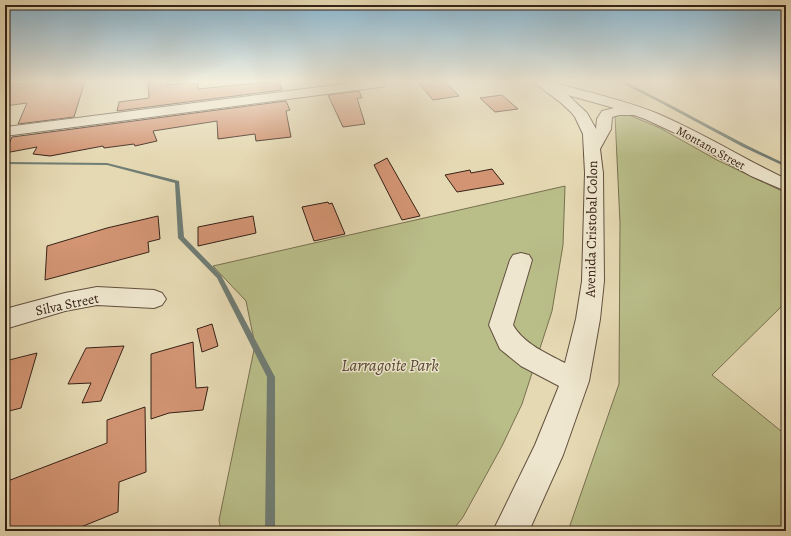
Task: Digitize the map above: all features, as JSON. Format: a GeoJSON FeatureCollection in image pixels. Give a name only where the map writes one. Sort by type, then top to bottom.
{"type":"FeatureCollection","features":[{"type":"Feature","properties":{"kind":"street"},"geometry":{"type":"LineString","coordinates":[[6,132],[200,106]]}},
{"type":"Feature","properties":{"kind":"street","name":"Avenida Cristobal Colon"},"geometry":{"type":"LineString","coordinates":[[511,531],[547,455],[575,381],[588,319],[593,281],[593,148],[591,134],[582,116],[572,106]]}},
{"type":"Feature","properties":{"kind":"street","name":"Montano Street"},"geometry":{"type":"LineString","coordinates":[[620,106],[650,116],[680,130],[786,186]]}},
{"type":"Feature","properties":{"kind":"street"},"geometry":{"type":"LineString","coordinates":[[593,148],[604,129],[604,119],[607,114],[619,111],[650,116]]}},
{"type":"Feature","properties":{"kind":"street"},"geometry":{"type":"LineString","coordinates":[[521,260],[502,325],[509,341],[530,358],[575,381]]}},
{"type":"Feature","properties":{"kind":"street","name":"Silva Street"},"geometry":{"type":"LineString","coordinates":[[5,319],[65,302],[97,296],[154,299]]}},
{"type":"Feature","properties":{"kind":"green space"},"geometry":{"type":"Polygon","coordinates":[[[615,115],[629,115],[660,128],[717,160],[786,193],[786,302],[712,375],[786,435],[786,531],[568,531],[619,384],[620,223],[615,115]]]}},
{"type":"Feature","properties":{"kind":"green space","name":"Larragoite Park"},"geometry":{"type":"Polygon","coordinates":[[[565,186],[563,245],[552,311],[522,404],[502,446],[463,517],[452,531],[221,531],[219,520],[255,345],[246,301],[213,266],[565,186]]]}},
{"type":"Feature","properties":{"kind":"building"},"geometry":{"type":"Polygon","coordinates":[[[26,106],[77,106],[74,117],[18,124],[26,106]]]}},
{"type":"Feature","properties":{"kind":"building"},"geometry":{"type":"Polygon","coordinates":[[[118,106],[156,106],[117,111],[118,106]]]}},
{"type":"Feature","properties":{"kind":"building"},"geometry":{"type":"Polygon","coordinates":[[[248,106],[288,106],[290,110],[286,111],[291,137],[256,141],[255,134],[218,139],[217,121],[153,131],[157,141],[135,146],[134,144],[104,148],[103,146],[50,156],[33,154],[37,147],[5,153],[12,137],[248,106]]]}},
{"type":"Feature","properties":{"kind":"building"},"geometry":{"type":"Polygon","coordinates":[[[333,106],[359,106],[365,124],[343,127],[333,106]]]}},
{"type":"Feature","properties":{"kind":"building"},"geometry":{"type":"Polygon","coordinates":[[[489,106],[515,106],[518,109],[495,112],[489,106]]]}},
{"type":"Feature","properties":{"kind":"building"},"geometry":{"type":"Polygon","coordinates":[[[387,158],[420,216],[402,220],[374,165],[387,158]]]}},
{"type":"Feature","properties":{"kind":"building"},"geometry":{"type":"Polygon","coordinates":[[[492,169],[504,184],[457,192],[445,175],[470,170],[471,173],[492,169]]]}},
{"type":"Feature","properties":{"kind":"building"},"geometry":{"type":"Polygon","coordinates":[[[328,202],[329,204],[332,203],[345,234],[314,241],[302,207],[328,202]]]}},
{"type":"Feature","properties":{"kind":"building"},"geometry":{"type":"Polygon","coordinates":[[[158,216],[160,239],[148,242],[149,252],[45,280],[47,246],[107,228],[158,216]]]}},
{"type":"Feature","properties":{"kind":"building"},"geometry":{"type":"Polygon","coordinates":[[[253,216],[256,233],[198,246],[198,227],[253,216]]]}},
{"type":"Feature","properties":{"kind":"building"},"geometry":{"type":"Polygon","coordinates":[[[212,324],[218,346],[202,352],[197,329],[212,324]]]}},
{"type":"Feature","properties":{"kind":"building"},"geometry":{"type":"Polygon","coordinates":[[[193,342],[196,388],[208,387],[203,410],[169,413],[151,419],[151,354],[193,342]]]}},
{"type":"Feature","properties":{"kind":"building"},"geometry":{"type":"Polygon","coordinates":[[[124,346],[101,401],[82,403],[91,383],[68,384],[86,348],[124,346]]]}},
{"type":"Feature","properties":{"kind":"building"},"geometry":{"type":"Polygon","coordinates":[[[37,353],[21,408],[5,412],[5,361],[37,353]]]}},
{"type":"Feature","properties":{"kind":"building"},"geometry":{"type":"Polygon","coordinates":[[[145,407],[146,472],[119,482],[118,512],[71,531],[5,531],[5,482],[107,443],[107,420],[145,407]]]}},
{"type":"Feature","properties":{"kind":"waterway"},"geometry":{"type":"LineString","coordinates":[[669,106],[765,157],[786,166]]}},
{"type":"Feature","properties":{"kind":"waterway"},"geometry":{"type":"LineString","coordinates":[[5,163],[107,164],[177,182],[181,238],[219,277],[271,377],[270,531]]}}]}
